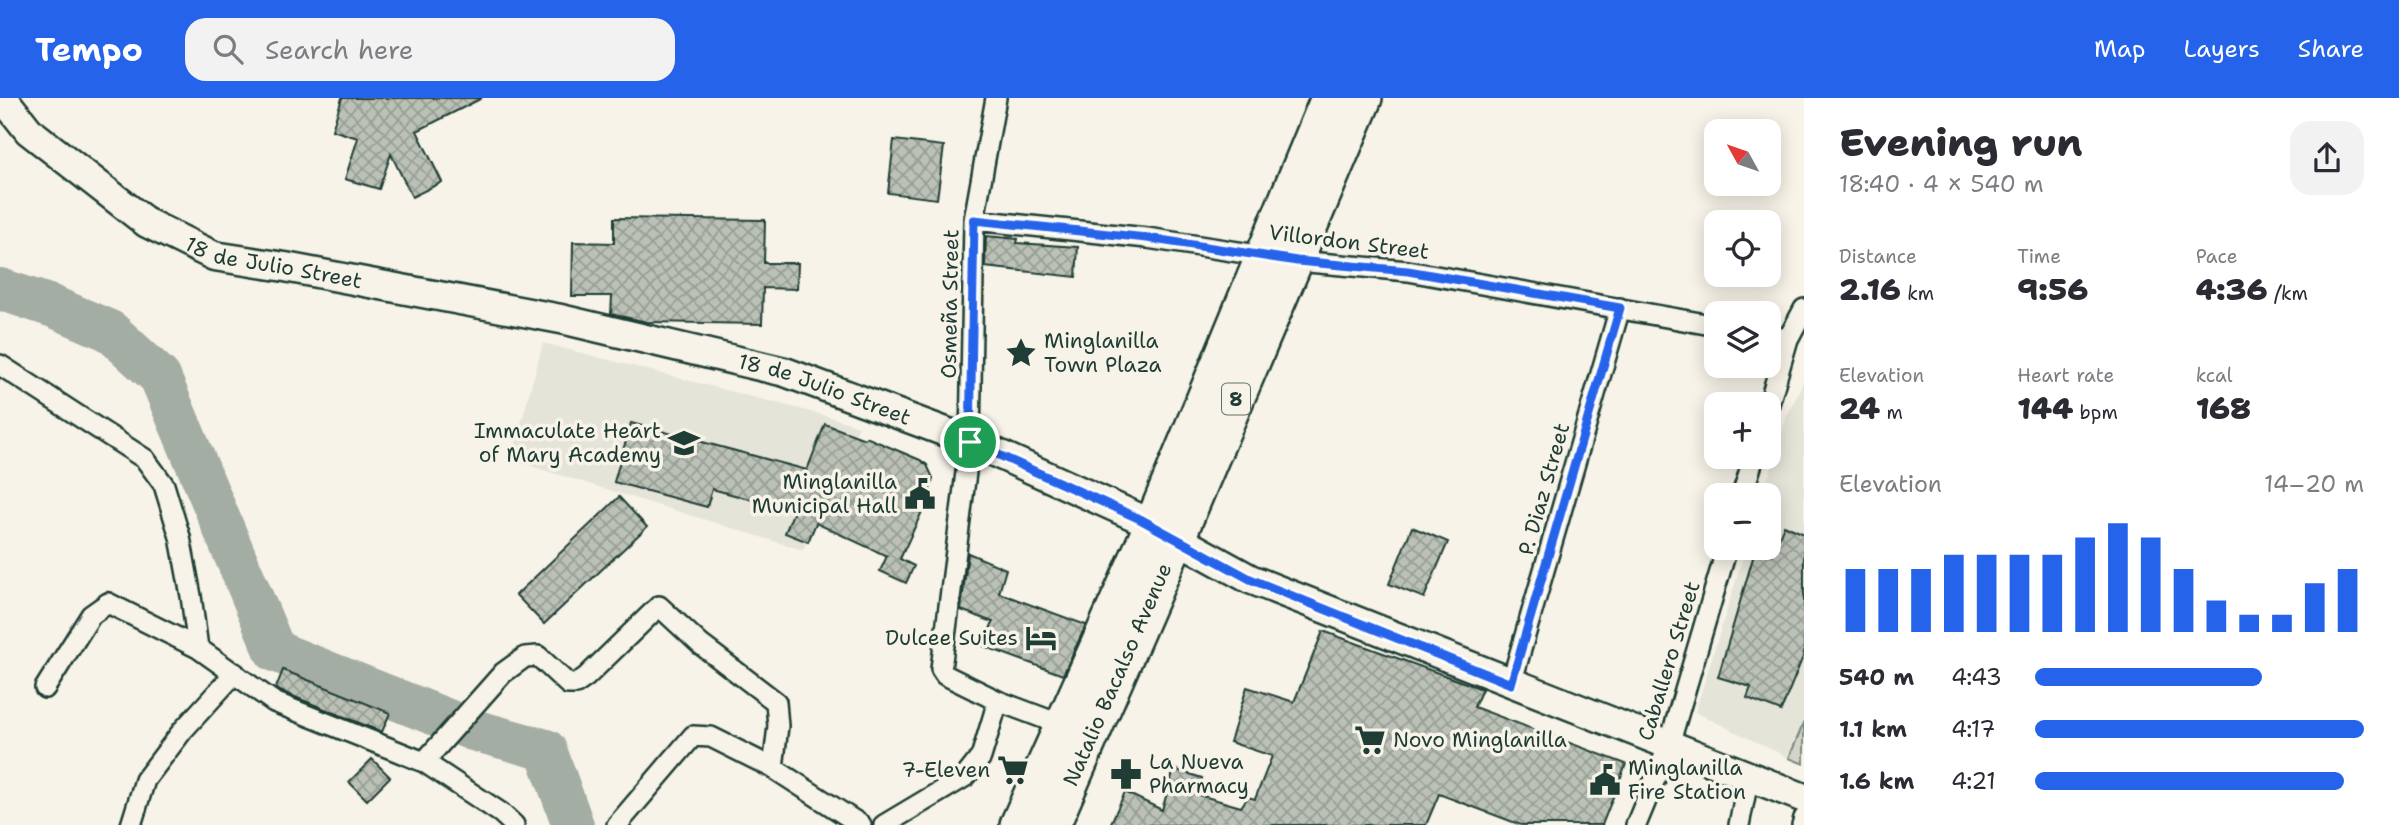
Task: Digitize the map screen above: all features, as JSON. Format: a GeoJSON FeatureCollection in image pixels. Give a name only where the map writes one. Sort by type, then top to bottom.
{"type":"FeatureCollection","features":[{"type":"Feature","properties":{"kind":"highway","name":"Natalio Bacalso Avenue"},"geometry":{"type":"LineString","coordinates":[[1018,825],[1062,725],[1165,532],[1193,497],[1280,258],[1329,98]]}},
{"type":"Feature","properties":{"kind":"highway","name":"Natalio Bacalso Avenue"},"geometry":{"type":"LineString","coordinates":[[1280,258],[1364,98]]}},
{"type":"Feature","properties":{"kind":"highway","name":"Natalio Bacalso Avenue"},"geometry":{"type":"LineString","coordinates":[[1052,825],[1165,532]]}},
{"type":"Feature","properties":{"kind":"street","name":"18 de Julio Street"},"geometry":{"type":"LineString","coordinates":[[3,98],[29,131],[147,223],[214,256],[561,318],[785,372],[970,442],[1165,532],[1250,579],[1804,798]]}},
{"type":"Feature","properties":{"kind":"street","name":"Osmeña Street"},"geometry":{"type":"LineString","coordinates":[[996,98],[974,220],[970,442],[941,669],[945,675],[998,701],[1062,725]]}},
{"type":"Feature","properties":{"kind":"street","name":"Villordon Street"},"geometry":{"type":"LineString","coordinates":[[974,220],[1147,238],[1280,258],[1408,271],[1704,324]]}},
{"type":"Feature","properties":{"kind":"street","name":"P. Diaz Street"},"geometry":{"type":"LineString","coordinates":[[1511,684],[1620,308]]}},
{"type":"Feature","properties":{"kind":"street"},"geometry":{"type":"LineString","coordinates":[[1781,335],[1804,309]]}},
{"type":"Feature","properties":{"kind":"street"},"geometry":{"type":"LineString","coordinates":[[0,365],[145,460],[164,485],[180,537],[198,648]]}},
{"type":"Feature","properties":{"kind":"street","name":"Caballero Street"},"geometry":{"type":"LineString","coordinates":[[1636,825],[1669,745],[1723,560]]}},
{"type":"Feature","properties":{"kind":"street"},"geometry":{"type":"LineString","coordinates":[[45,688],[91,615],[108,603],[198,648],[274,702],[425,762],[483,800],[514,825]]}},
{"type":"Feature","properties":{"kind":"street"},"geometry":{"type":"LineString","coordinates":[[425,762],[503,673],[525,657],[538,656],[568,684],[576,684],[654,608],[661,606],[700,644],[776,702],[778,726],[773,768]]}},
{"type":"Feature","properties":{"kind":"street"},"geometry":{"type":"LineString","coordinates":[[131,825],[145,780],[183,730],[235,673]]}},
{"type":"Feature","properties":{"kind":"street"},"geometry":{"type":"LineString","coordinates":[[884,825],[967,776],[981,757],[998,701]]}},
{"type":"Feature","properties":{"kind":"street"},"geometry":{"type":"LineString","coordinates":[[617,825],[693,736],[711,737],[773,768],[861,825]]}},
{"type":"Feature","properties":{"kind":"street"},"geometry":{"type":"LineString","coordinates":[[1739,825],[1749,776]]}},
{"type":"Feature","properties":{"kind":"street"},"geometry":{"type":"LineString","coordinates":[[1802,825],[1804,818]]}},
{"type":"Feature","properties":{"kind":"shaded area","name":"Immaculate Heart of Mary Academy"},"geometry":{"type":"Polygon","coordinates":[[[543,343],[859,426],[803,550],[511,460],[543,343]]]}},
{"type":"Feature","properties":{"kind":"shaded area"},"geometry":{"type":"Polygon","coordinates":[[[1804,380],[1804,722],[1789,758],[1695,712],[1742,560],[1781,560],[1781,483],[1767,483],[1771,469],[1781,469],[1781,436],[1804,380]]]}},
{"type":"Feature","properties":{"kind":"shaded area"},"geometry":{"type":"Polygon","coordinates":[[[1804,722],[1804,764],[1789,758],[1804,722]]]}},
{"type":"Feature","properties":{"kind":"building"},"geometry":{"type":"Polygon","coordinates":[[[342,98],[482,98],[417,131],[442,182],[412,197],[391,154],[379,189],[345,179],[358,138],[332,130],[342,98]]]}},
{"type":"Feature","properties":{"kind":"building"},"geometry":{"type":"Polygon","coordinates":[[[894,140],[944,146],[937,199],[888,193],[894,140]]]}},
{"type":"Feature","properties":{"kind":"building"},"geometry":{"type":"Polygon","coordinates":[[[614,218],[765,220],[764,263],[798,263],[797,289],[763,288],[762,324],[647,322],[611,314],[612,296],[572,296],[573,242],[614,243],[614,218]]]}},
{"type":"Feature","properties":{"kind":"building"},"geometry":{"type":"Polygon","coordinates":[[[986,236],[1018,239],[1017,243],[1078,247],[1076,277],[985,267],[986,236]]]}},
{"type":"Feature","properties":{"kind":"building"},"geometry":{"type":"Polygon","coordinates":[[[631,423],[807,470],[825,424],[865,439],[866,437],[920,460],[927,465],[933,478],[927,501],[900,559],[914,566],[906,583],[880,571],[887,556],[816,523],[808,542],[785,533],[794,511],[712,489],[707,507],[614,482],[631,423]]]}},
{"type":"Feature","properties":{"kind":"building"},"geometry":{"type":"Polygon","coordinates":[[[619,497],[647,527],[544,624],[516,595],[619,497]]]}},
{"type":"Feature","properties":{"kind":"building"},"geometry":{"type":"Polygon","coordinates":[[[1784,525],[1804,534],[1804,654],[1781,711],[1747,698],[1751,687],[1718,677],[1752,560],[1781,560],[1781,532],[1784,525]]]}},
{"type":"Feature","properties":{"kind":"building"},"geometry":{"type":"Polygon","coordinates":[[[1412,527],[1448,542],[1424,598],[1389,584],[1412,527]]]}},
{"type":"Feature","properties":{"kind":"building","name":"Dulcee Suites"},"geometry":{"type":"Polygon","coordinates":[[[968,553],[1006,569],[999,593],[1086,625],[1063,675],[983,646],[993,622],[961,610],[968,553]]]}},
{"type":"Feature","properties":{"kind":"building"},"geometry":{"type":"Polygon","coordinates":[[[1323,631],[1482,689],[1474,707],[1626,764],[1602,825],[1521,825],[1439,794],[1426,825],[1110,825],[1125,792],[1162,810],[1174,769],[1202,778],[1199,795],[1241,807],[1248,797],[1255,799],[1272,756],[1230,742],[1247,687],[1294,702],[1323,631]]]}},
{"type":"Feature","properties":{"kind":"building"},"geometry":{"type":"Polygon","coordinates":[[[283,670],[390,713],[382,732],[280,691],[276,688],[283,670]]]}},
{"type":"Feature","properties":{"kind":"building"},"geometry":{"type":"Polygon","coordinates":[[[372,759],[390,777],[367,800],[349,782],[372,759]]]}},
{"type":"Feature","properties":{"kind":"waterway"},"geometry":{"type":"LineString","coordinates":[[0,289],[54,307],[110,331],[160,377],[275,651],[473,730],[546,750],[573,825]]}},
{"type":"Feature","properties":{"kind":"place","name":"Minglanilla Town Plaza"},"geometry":{"type":"Point","coordinates":[1021,353]}},
{"type":"Feature","properties":{"kind":"place","name":"Immaculate Heart of Mary Academy"},"geometry":{"type":"Point","coordinates":[684,443]}},
{"type":"Feature","properties":{"kind":"place","name":"Minglanilla Municipal Hall"},"geometry":{"type":"Point","coordinates":[920,494]}},
{"type":"Feature","properties":{"kind":"place","name":"Dulcee Suites"},"geometry":{"type":"Point","coordinates":[1041,638]}},
{"type":"Feature","properties":{"kind":"place","name":"Novo Minglanilla"},"geometry":{"type":"Point","coordinates":[1370,740]}},
{"type":"Feature","properties":{"kind":"place","name":"7-Eleven"},"geometry":{"type":"Point","coordinates":[1013,770]}},
{"type":"Feature","properties":{"kind":"place","name":"La Nueva Pharmacy"},"geometry":{"type":"Point","coordinates":[1126,774]}},
{"type":"Feature","properties":{"kind":"place","name":"Minglanilla Fire Station"},"geometry":{"type":"Point","coordinates":[1605,780]}},
{"type":"Feature","properties":{"kind":"route"},"geometry":{"type":"LineString","coordinates":[[974,220],[1147,238],[1297,261],[1408,271],[1620,308],[1511,684],[1250,579],[1140,519],[970,442],[974,220]]}}]}
